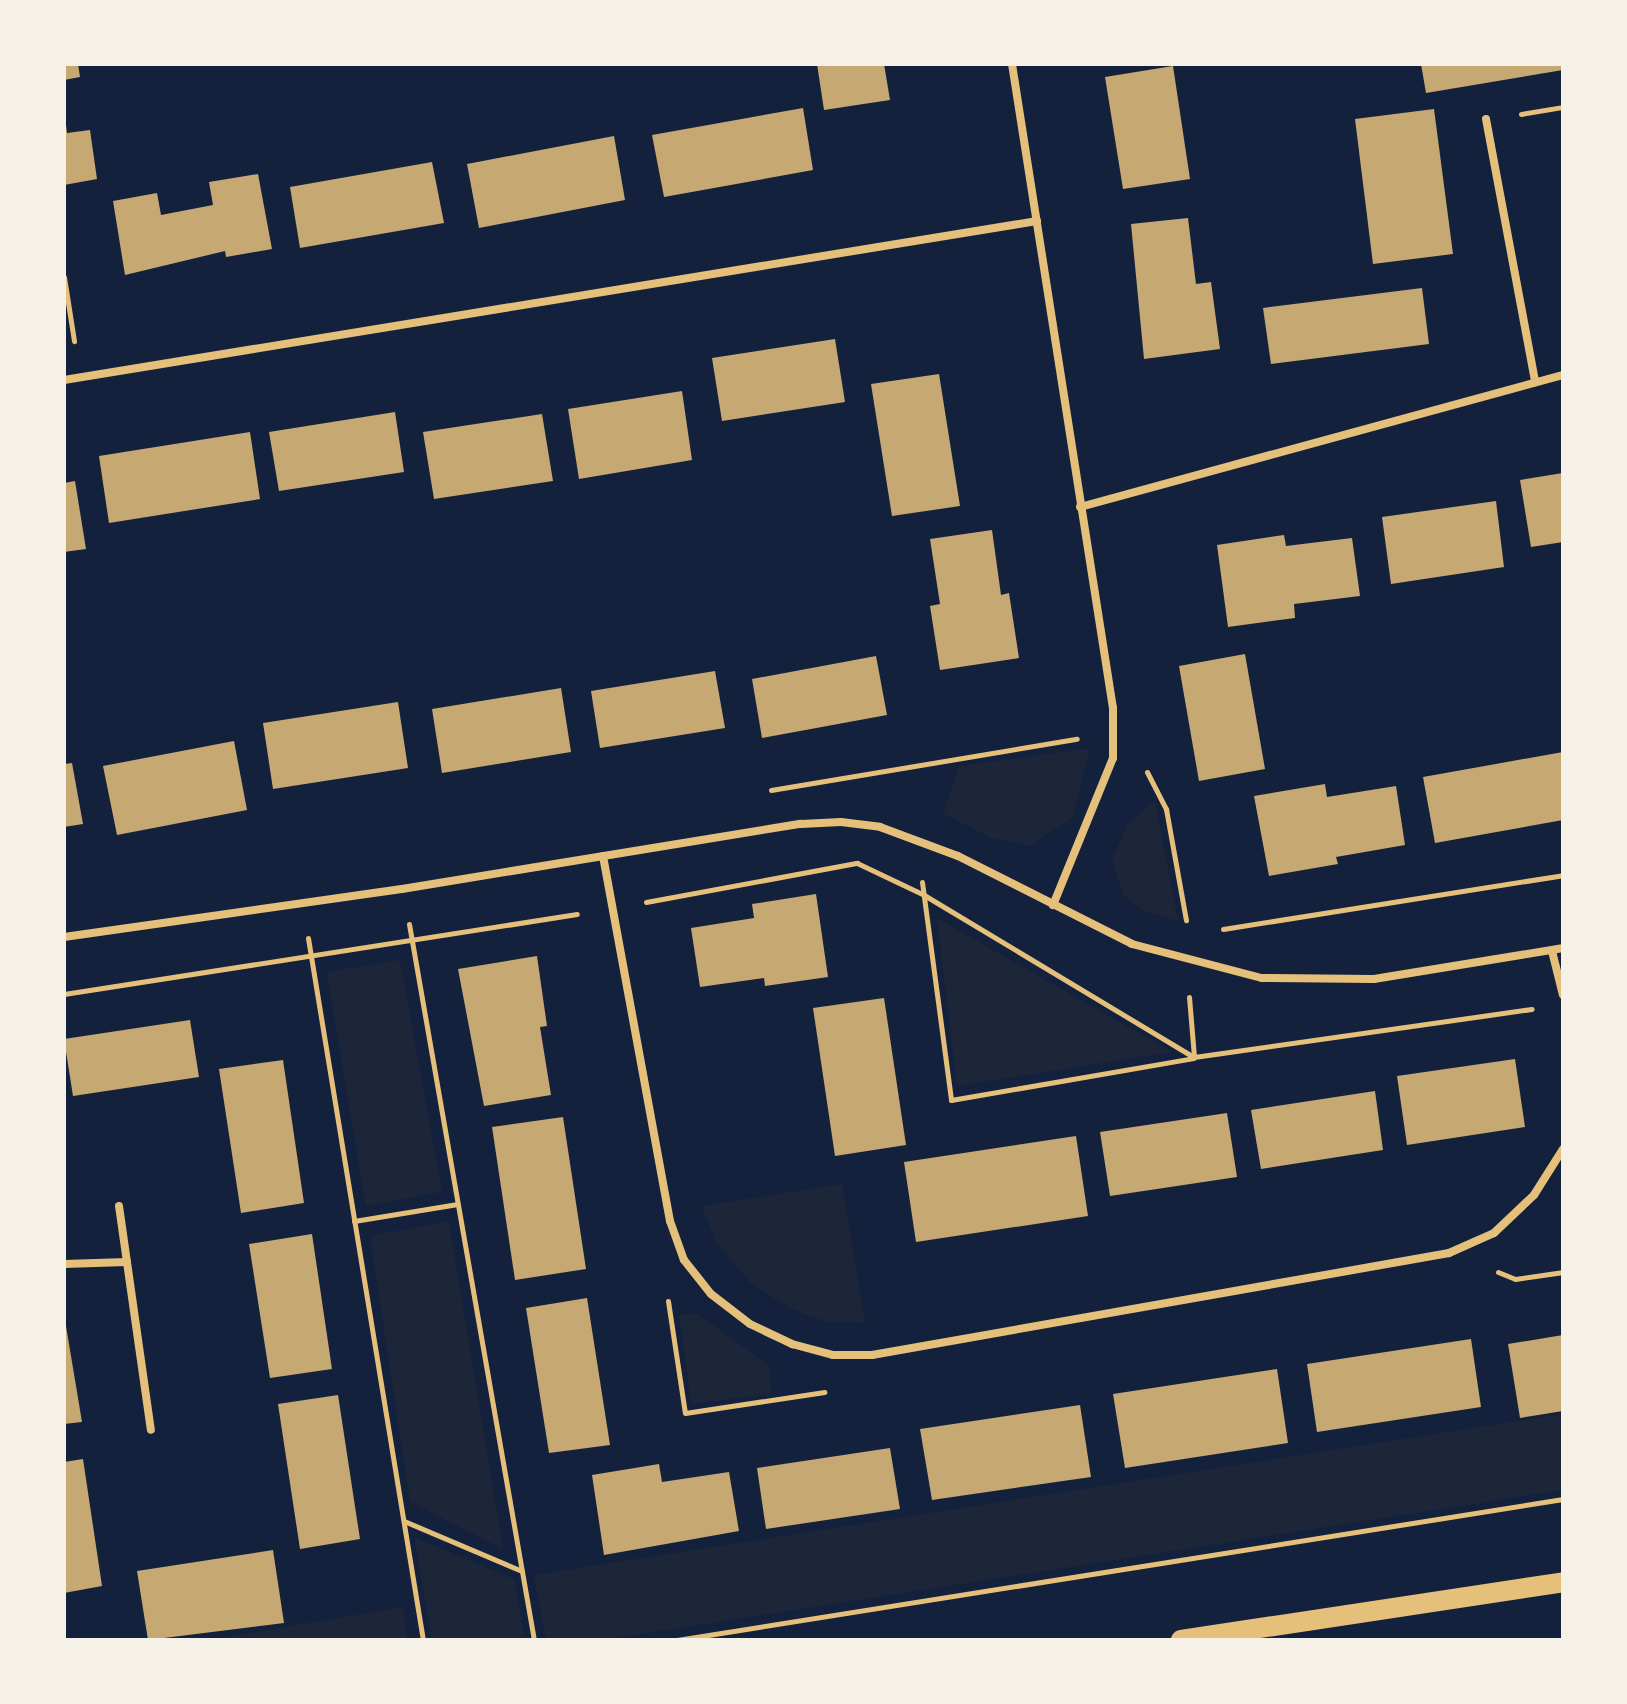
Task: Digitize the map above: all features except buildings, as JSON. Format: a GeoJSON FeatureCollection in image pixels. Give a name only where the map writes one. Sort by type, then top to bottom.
{"type":"FeatureCollection","features":[{"type":"Feature","properties":{"kind":"main road"},"geometry":{"type":"LineString","coordinates":[[1181,1640],[1563,1582]]}},
{"type":"Feature","properties":{"kind":"street"},"geometry":{"type":"LineString","coordinates":[[1012,64],[1113,733],[1113,758],[1101,798],[1053,905]]}},
{"type":"Feature","properties":{"kind":"street"},"geometry":{"type":"LineString","coordinates":[[1486,119],[1535,382]]}},
{"type":"Feature","properties":{"kind":"street"},"geometry":{"type":"LineString","coordinates":[[64,380],[1037,221]]}},
{"type":"Feature","properties":{"kind":"street"},"geometry":{"type":"LineString","coordinates":[[1080,507],[1563,375]]}},
{"type":"Feature","properties":{"kind":"street"},"geometry":{"type":"LineString","coordinates":[[64,937],[402,889],[801,824],[841,822],[917,839],[1132,944],[1262,978],[1374,979],[1563,948]]}},
{"type":"Feature","properties":{"kind":"street"},"geometry":{"type":"LineString","coordinates":[[603,856],[670,1221],[684,1260],[711,1294],[750,1324],[792,1344],[833,1355],[872,1355],[1449,1253],[1494,1233],[1534,1195],[1563,1149]]}},
{"type":"Feature","properties":{"kind":"street"},"geometry":{"type":"LineString","coordinates":[[1552,951],[1563,995]]}},
{"type":"Feature","properties":{"kind":"street"},"geometry":{"type":"LineString","coordinates":[[119,1206],[151,1430]]}},
{"type":"Feature","properties":{"kind":"street"},"geometry":{"type":"LineString","coordinates":[[64,1264],[127,1262]]}},
{"type":"Feature","properties":{"kind":"path"},"geometry":{"type":"LineString","coordinates":[[64,277],[80,377]]}},
{"type":"Feature","properties":{"kind":"path"},"geometry":{"type":"LineString","coordinates":[[767,792],[780,785],[1113,733]]}},
{"type":"Feature","properties":{"kind":"path"},"geometry":{"type":"LineString","coordinates":[[917,839],[951,1100],[1194,1057]]}},
{"type":"Feature","properties":{"kind":"path"},"geometry":{"type":"LineString","coordinates":[[1220,929],[1563,875]]}},
{"type":"Feature","properties":{"kind":"path"},"geometry":{"type":"LineString","coordinates":[[402,889],[534,1640]]}},
{"type":"Feature","properties":{"kind":"path"},"geometry":{"type":"LineString","coordinates":[[301,903],[423,1640]]}},
{"type":"Feature","properties":{"kind":"path"},"geometry":{"type":"LineString","coordinates":[[354,1221],[458,1204]]}},
{"type":"Feature","properties":{"kind":"path"},"geometry":{"type":"LineString","coordinates":[[677,1640],[1563,1499]]}},
{"type":"Feature","properties":{"kind":"path"},"geometry":{"type":"LineString","coordinates":[[403,1520],[522,1571]]}},
{"type":"Feature","properties":{"kind":"shaded area"},"geometry":{"type":"Polygon","coordinates":[[[1090,748],[1073,817],[1029,846],[991,838],[943,813],[959,766],[1090,748]]]}},
{"type":"Feature","properties":{"kind":"shaded area"},"geometry":{"type":"Polygon","coordinates":[[[1155,801],[1178,921],[1144,911],[1124,896],[1112,860],[1127,825],[1155,801]]]}},
{"type":"Feature","properties":{"kind":"shaded area"},"geometry":{"type":"Polygon","coordinates":[[[937,918],[1172,1052],[957,1086],[937,918]]]}},
{"type":"Feature","properties":{"kind":"shaded area"},"geometry":{"type":"Polygon","coordinates":[[[400,960],[442,1192],[366,1206],[327,972],[400,960]]]}},
{"type":"Feature","properties":{"kind":"shaded area"},"geometry":{"type":"Polygon","coordinates":[[[842,1184],[865,1323],[827,1322],[792,1309],[751,1284],[717,1243],[701,1206],[842,1184]]]}},
{"type":"Feature","properties":{"kind":"shaded area"},"geometry":{"type":"Polygon","coordinates":[[[449,1221],[503,1549],[410,1502],[370,1236],[449,1221]]]}},
{"type":"Feature","properties":{"kind":"shaded area"},"geometry":{"type":"Polygon","coordinates":[[[697,1314],[769,1365],[771,1394],[691,1404],[679,1315],[697,1314]]]}},
{"type":"Feature","properties":{"kind":"shaded area"},"geometry":{"type":"Polygon","coordinates":[[[1563,1414],[1563,1490],[602,1640],[546,1640],[534,1575],[1563,1414]]]}},
{"type":"Feature","properties":{"kind":"shaded area"},"geometry":{"type":"Polygon","coordinates":[[[414,1537],[514,1579],[525,1640],[432,1640],[414,1537]]]}},
{"type":"Feature","properties":{"kind":"shaded area"},"geometry":{"type":"Polygon","coordinates":[[[403,1607],[407,1640],[208,1640],[403,1607]]]}}]}
